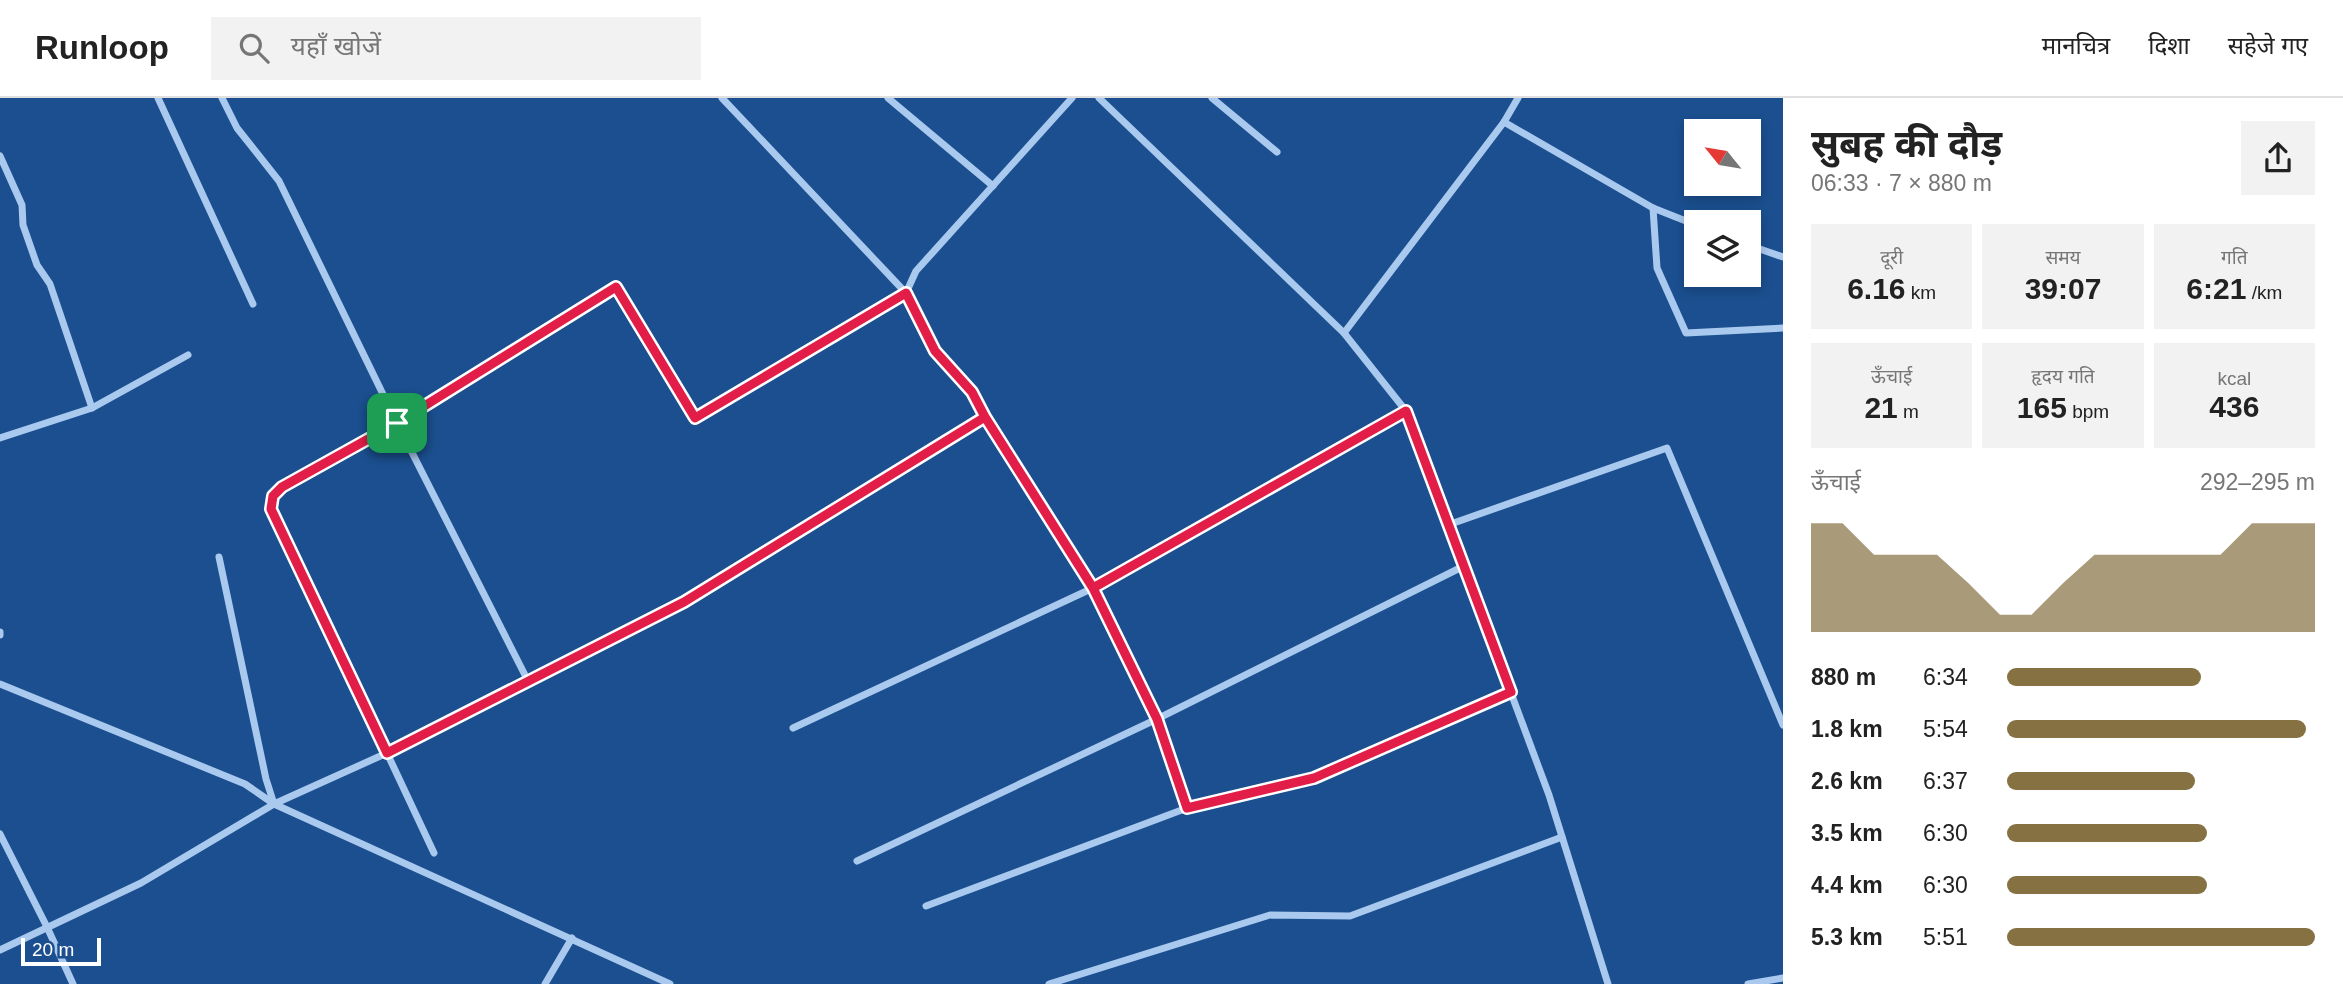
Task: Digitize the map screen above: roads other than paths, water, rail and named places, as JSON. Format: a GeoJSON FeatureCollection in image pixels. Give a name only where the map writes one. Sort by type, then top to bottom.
{"type":"FeatureCollection","features":[{"type":"Feature","properties":{"kind":"street"},"geometry":{"type":"LineString","coordinates":[[158,98],[253,304]]}},
{"type":"Feature","properties":{"kind":"street"},"geometry":{"type":"LineString","coordinates":[[222,98],[237,128],[279,181],[397,423],[528,681],[532,680]]}},
{"type":"Feature","properties":{"kind":"street"},"geometry":{"type":"LineString","coordinates":[[722,98],[906,293],[935,351],[972,392],[1093,588],[1157,719],[1187,808]]}},
{"type":"Feature","properties":{"kind":"street"},"geometry":{"type":"LineString","coordinates":[[888,98],[993,186]]}},
{"type":"Feature","properties":{"kind":"street"},"geometry":{"type":"LineString","coordinates":[[434,853],[271,509],[273,496],[282,487],[397,423],[616,287],[695,418],[906,293],[916,271],[1072,98]]}},
{"type":"Feature","properties":{"kind":"street"},"geometry":{"type":"LineString","coordinates":[[1099,98],[1344,333],[1406,411],[1549,795],[1608,984]]}},
{"type":"Feature","properties":{"kind":"street"},"geometry":{"type":"LineString","coordinates":[[1212,98],[1277,152]]}},
{"type":"Feature","properties":{"kind":"street"},"geometry":{"type":"LineString","coordinates":[[1344,333],[1504,122],[1518,98]]}},
{"type":"Feature","properties":{"kind":"street"},"geometry":{"type":"LineString","coordinates":[[1504,122],[1653,208],[1684,220]]}},
{"type":"Feature","properties":{"kind":"street"},"geometry":{"type":"LineString","coordinates":[[0,156],[22,205],[23,225],[33,255],[50,284],[92,408]]}},
{"type":"Feature","properties":{"kind":"street"},"geometry":{"type":"LineString","coordinates":[[1653,208],[1657,268],[1686,333],[1783,328]]}},
{"type":"Feature","properties":{"kind":"street"},"geometry":{"type":"LineString","coordinates":[[1761,249],[1783,257]]}},
{"type":"Feature","properties":{"kind":"street"},"geometry":{"type":"LineString","coordinates":[[0,438],[92,408],[188,355]]}},
{"type":"Feature","properties":{"kind":"street"},"geometry":{"type":"LineString","coordinates":[[793,728],[1093,588],[1406,411]]}},
{"type":"Feature","properties":{"kind":"street"},"geometry":{"type":"LineString","coordinates":[[0,950],[141,883],[274,804],[387,753],[684,602],[985,417]]}},
{"type":"Feature","properties":{"kind":"street"},"geometry":{"type":"LineString","coordinates":[[1448,525],[1667,448],[1783,725]]}},
{"type":"Feature","properties":{"kind":"street"},"geometry":{"type":"LineString","coordinates":[[219,557],[266,779],[274,804]]}},
{"type":"Feature","properties":{"kind":"street"},"geometry":{"type":"LineString","coordinates":[[857,861],[1157,719],[1464,566]]}},
{"type":"Feature","properties":{"kind":"street"},"geometry":{"type":"LineString","coordinates":[[0,684],[245,784],[274,804],[670,984]]}},
{"type":"Feature","properties":{"kind":"street"},"geometry":{"type":"LineString","coordinates":[[926,906],[1187,808],[1314,778],[1511,692]]}},
{"type":"Feature","properties":{"kind":"street"},"geometry":{"type":"LineString","coordinates":[[0,834],[73,984]]}},
{"type":"Feature","properties":{"kind":"street"},"geometry":{"type":"LineString","coordinates":[[1049,984],[1270,915],[1350,916],[1562,837]]}},
{"type":"Feature","properties":{"kind":"street"},"geometry":{"type":"LineString","coordinates":[[545,984],[572,938]]}},
{"type":"Feature","properties":{"kind":"street"},"geometry":{"type":"LineString","coordinates":[[1748,984],[1779,980]]}}]}
